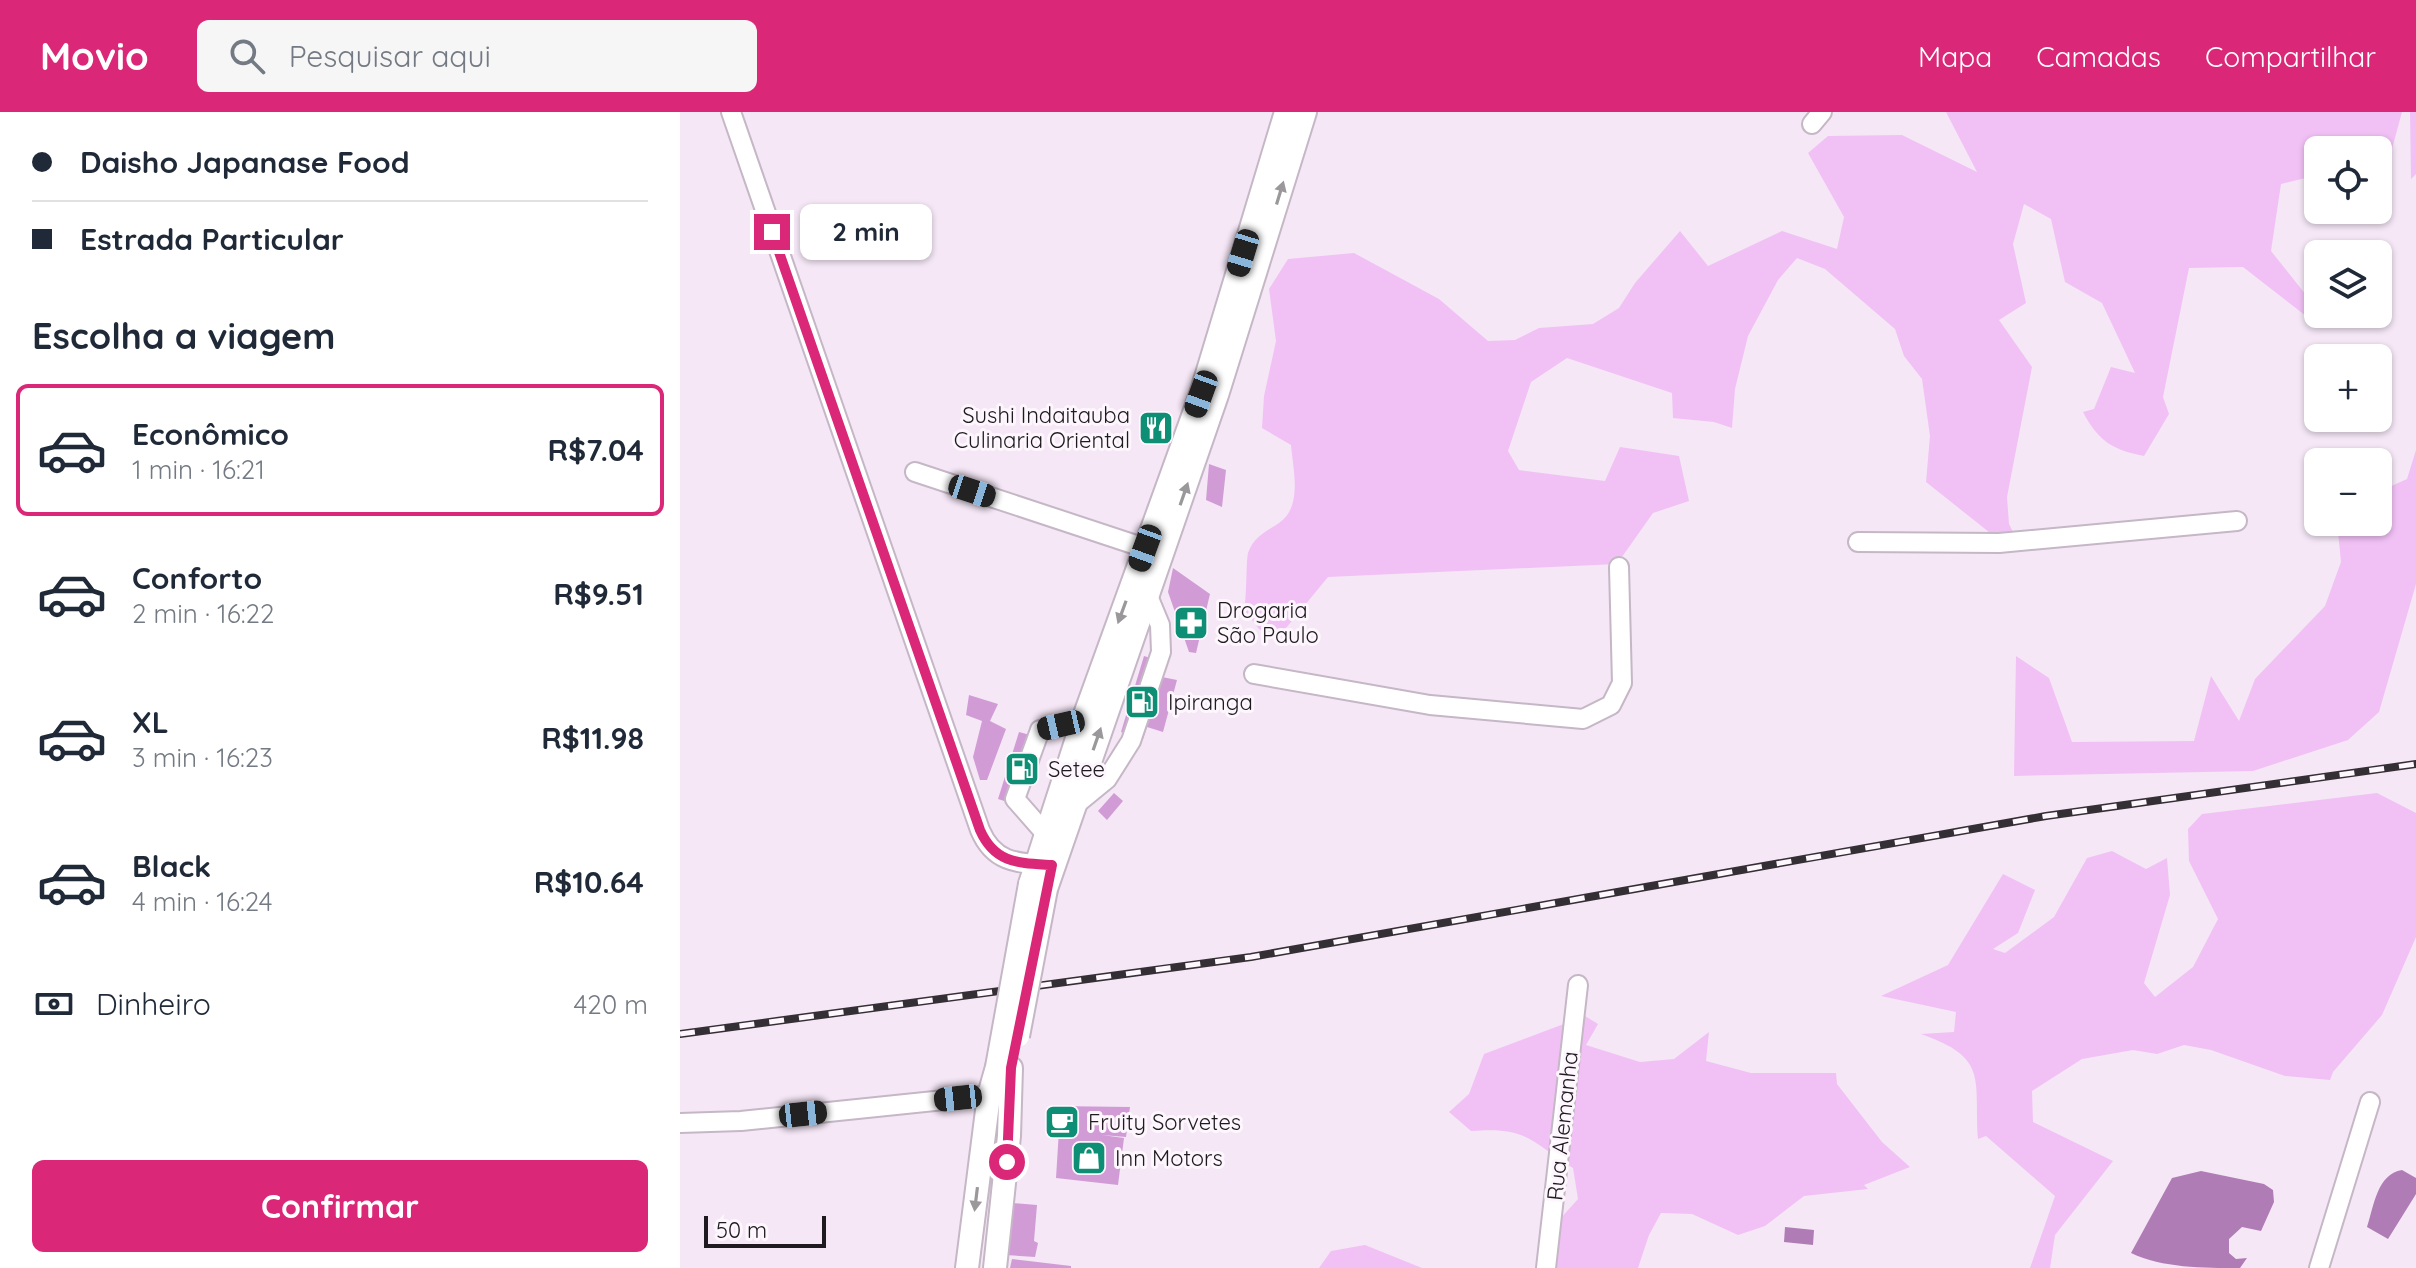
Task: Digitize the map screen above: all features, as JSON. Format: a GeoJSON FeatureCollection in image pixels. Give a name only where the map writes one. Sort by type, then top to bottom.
{"type":"FeatureCollection","features":[{"type":"Feature","properties":{"kind":"main road"},"geometry":{"type":"LineString","coordinates":[[967,1268],[1041,876],[1044,832],[1201,394],[1286,112]]}},
{"type":"Feature","properties":{"kind":"main road"},"geometry":{"type":"LineString","coordinates":[[1041,876],[1074,806],[1148,596],[1217,395],[1305,112]]}},
{"type":"Feature","properties":{"kind":"main road"},"geometry":{"type":"LineString","coordinates":[[995,1268],[1009,1136],[999,1094]]}},
{"type":"Feature","properties":{"kind":"street"},"geometry":{"type":"LineString","coordinates":[[731,112],[980,830],[996,855],[1021,864],[1041,876]]}},
{"type":"Feature","properties":{"kind":"street"},"geometry":{"type":"LineString","coordinates":[[915,472],[1145,548]]}},
{"type":"Feature","properties":{"kind":"street"},"geometry":{"type":"LineString","coordinates":[[1858,542],[1999,543],[2237,521]]}},
{"type":"Feature","properties":{"kind":"street"},"geometry":{"type":"LineString","coordinates":[[1254,674],[1376,697],[1583,719],[1611,705],[1622,683],[1619,567]]}},
{"type":"Feature","properties":{"kind":"street"},"geometry":{"type":"LineString","coordinates":[[1074,806],[1107,779],[1131,741],[1161,652],[1160,625],[1148,596]]}},
{"type":"Feature","properties":{"kind":"street"},"geometry":{"type":"LineString","coordinates":[[1044,832],[1015,799],[1040,730],[1083,720]]}},
{"type":"Feature","properties":{"kind":"street","name":"Rua Alemanha"},"geometry":{"type":"LineString","coordinates":[[1546,1268],[1578,985]]}},
{"type":"Feature","properties":{"kind":"street"},"geometry":{"type":"LineString","coordinates":[[680,1123],[741,1121],[999,1094]]}},
{"type":"Feature","properties":{"kind":"street"},"geometry":{"type":"LineString","coordinates":[[2319,1268],[2370,1102]]}},
{"type":"Feature","properties":{"kind":"shaded area"},"geometry":{"type":"Polygon","coordinates":[[[1946,112],[2402,112],[2392,149],[2392,136],[2304,136],[2304,178],[2281,184],[2271,251],[2304,292],[2304,314],[2243,267],[2189,268],[2163,397],[2169,414],[2144,456],[2108,443],[2094,430],[2083,412],[2094,409],[2111,367],[2135,373],[2102,303],[2065,282],[2051,219],[2024,204],[2013,244],[2026,303],[1999,320],[2032,367],[2007,497],[2009,524],[2020,546],[2009,548],[1926,482],[1930,436],[1922,379],[1904,356],[1895,329],[1825,269],[1797,258],[1778,280],[1748,336],[1735,389],[1732,428],[1714,422],[1673,418],[1672,393],[1567,358],[1531,382],[1508,451],[1519,470],[1605,481],[1620,447],[1679,456],[1689,501],[1653,513],[1617,564],[1328,577],[1277,639],[1259,629],[1244,610],[1248,553],[1261,535],[1286,516],[1294,498],[1291,445],[1262,428],[1264,396],[1276,341],[1269,289],[1288,259],[1354,253],[1439,299],[1488,341],[1515,340],[1539,328],[1593,324],[1619,308],[1635,283],[1680,231],[1708,266],[1782,231],[1837,249],[1844,217],[1808,153],[1828,136],[1902,135],[1977,172],[1946,112]]]}},
{"type":"Feature","properties":{"kind":"shaded area"},"geometry":{"type":"Polygon","coordinates":[[[2410,112],[2416,112],[2416,174],[2411,179],[2410,112]]]}},
{"type":"Feature","properties":{"kind":"shaded area"},"geometry":{"type":"Polygon","coordinates":[[[2416,450],[2416,584],[2379,712],[2348,740],[2253,771],[2014,776],[2016,656],[2049,678],[2072,742],[2194,741],[2211,676],[2239,721],[2255,679],[2325,606],[2341,562],[2338,536],[2392,536],[2392,486],[2407,479],[2416,450]]]}},
{"type":"Feature","properties":{"kind":"shaded area"},"geometry":{"type":"Polygon","coordinates":[[[2377,793],[2416,813],[2416,937],[2382,1015],[2333,1072],[2330,1080],[2285,1076],[2211,1050],[2184,1045],[2157,1054],[2133,1050],[2082,1059],[2032,1091],[2033,1122],[2113,1161],[2055,1235],[2050,1268],[2030,1268],[2055,1196],[1986,1136],[1978,1139],[1974,1073],[1958,1052],[1921,1034],[1954,1032],[1956,1012],[1881,996],[1948,965],[2003,874],[2035,890],[2018,933],[1993,949],[2005,953],[2054,917],[2087,858],[2112,851],[2146,869],[2167,858],[2170,895],[2144,983],[2155,997],[2193,967],[2218,919],[2189,861],[2188,829],[2202,814],[2377,793]]]}},
{"type":"Feature","properties":{"kind":"shaded area"},"geometry":{"type":"Polygon","coordinates":[[[1585,1016],[1598,1024],[1586,1045],[1640,1062],[1674,1059],[1709,1032],[1706,1061],[1751,1073],[1836,1073],[1837,1084],[1882,1142],[1910,1167],[1864,1185],[1868,1189],[1804,1196],[1765,1226],[1738,1235],[1692,1214],[1661,1213],[1649,1235],[1638,1268],[1549,1268],[1559,1220],[1578,1199],[1573,1168],[1536,1143],[1516,1134],[1471,1131],[1449,1112],[1469,1094],[1484,1054],[1585,1016]]]}},
{"type":"Feature","properties":{"kind":"shaded area"},"geometry":{"type":"Polygon","coordinates":[[[2402,1170],[2416,1178],[2416,1194],[2388,1239],[2367,1227],[2382,1184],[2402,1170]]]}},
{"type":"Feature","properties":{"kind":"shaded area"},"geometry":{"type":"Polygon","coordinates":[[[2201,1171],[2264,1184],[2273,1190],[2274,1202],[2261,1231],[2242,1227],[2229,1239],[2229,1253],[2236,1259],[2247,1258],[2240,1268],[2170,1264],[2131,1253],[2172,1178],[2201,1171]]]}},
{"type":"Feature","properties":{"kind":"shaded area"},"geometry":{"type":"Polygon","coordinates":[[[1785,1227],[1814,1230],[1813,1245],[1784,1242],[1785,1227]]]}},
{"type":"Feature","properties":{"kind":"shaded area"},"geometry":{"type":"Polygon","coordinates":[[[1365,1245],[1422,1268],[1319,1268],[1331,1251],[1365,1245]]]}},
{"type":"Feature","properties":{"kind":"building"},"geometry":{"type":"Polygon","coordinates":[[[1209,464],[1226,470],[1222,507],[1206,500],[1209,464]]]}},
{"type":"Feature","properties":{"kind":"building","name":"Drogaria São Paulo"},"geometry":{"type":"Polygon","coordinates":[[[1173,568],[1210,594],[1196,653],[1189,652],[1168,592],[1173,568]]]}},
{"type":"Feature","properties":{"kind":"building","name":"Ipiranga"},"geometry":{"type":"Polygon","coordinates":[[[1144,656],[1166,663],[1162,677],[1177,680],[1163,732],[1147,727],[1143,739],[1121,732],[1144,656]]]}},
{"type":"Feature","properties":{"kind":"building"},"geometry":{"type":"Polygon","coordinates":[[[969,695],[998,704],[990,721],[1006,729],[987,780],[980,780],[973,757],[982,721],[966,715],[969,695]]]}},
{"type":"Feature","properties":{"kind":"building","name":"Setee"},"geometry":{"type":"Polygon","coordinates":[[[1019,732],[1045,739],[1024,807],[998,799],[1019,732]]]}},
{"type":"Feature","properties":{"kind":"building"},"geometry":{"type":"Polygon","coordinates":[[[1114,793],[1123,801],[1107,820],[1098,811],[1114,793]]]}},
{"type":"Feature","properties":{"kind":"building"},"geometry":{"type":"Polygon","coordinates":[[[1054,1106],[1130,1107],[1126,1137],[1102,1135],[1124,1138],[1118,1185],[1056,1178],[1059,1130],[1053,1130],[1054,1106]]]}},
{"type":"Feature","properties":{"kind":"building"},"geometry":{"type":"Polygon","coordinates":[[[1012,1203],[1037,1205],[1034,1241],[1038,1243],[1035,1257],[1005,1255],[1012,1203]]]}},
{"type":"Feature","properties":{"kind":"building"},"geometry":{"type":"Polygon","coordinates":[[[1012,1259],[1071,1266],[1071,1268],[1010,1268],[1012,1259]]]}},
{"type":"Feature","properties":{"kind":"railway"},"geometry":{"type":"LineString","coordinates":[[680,1034],[1251,957],[2046,816],[2416,764]]}},
{"type":"Feature","properties":{"kind":"place","name":"Sushi Indaitauba Culinaria Oriental"},"geometry":{"type":"Point","coordinates":[1156,428]}},
{"type":"Feature","properties":{"kind":"place","name":"Drogaria São Paulo"},"geometry":{"type":"Point","coordinates":[1191,623]}},
{"type":"Feature","properties":{"kind":"place","name":"Ipiranga"},"geometry":{"type":"Point","coordinates":[1142,702]}},
{"type":"Feature","properties":{"kind":"place","name":"Setee"},"geometry":{"type":"Point","coordinates":[1022,769]}},
{"type":"Feature","properties":{"kind":"place","name":"Fruity Sorvetes"},"geometry":{"type":"Point","coordinates":[1062,1122]}},
{"type":"Feature","properties":{"kind":"place","name":"Inn Motors"},"geometry":{"type":"Point","coordinates":[1089,1158]}},
{"type":"Feature","properties":{"kind":"route"},"geometry":{"type":"LineString","coordinates":[[772,232],[980,830],[987,845],[1006,861],[1052,865],[1011,1068],[1007,1162]]}}]}
